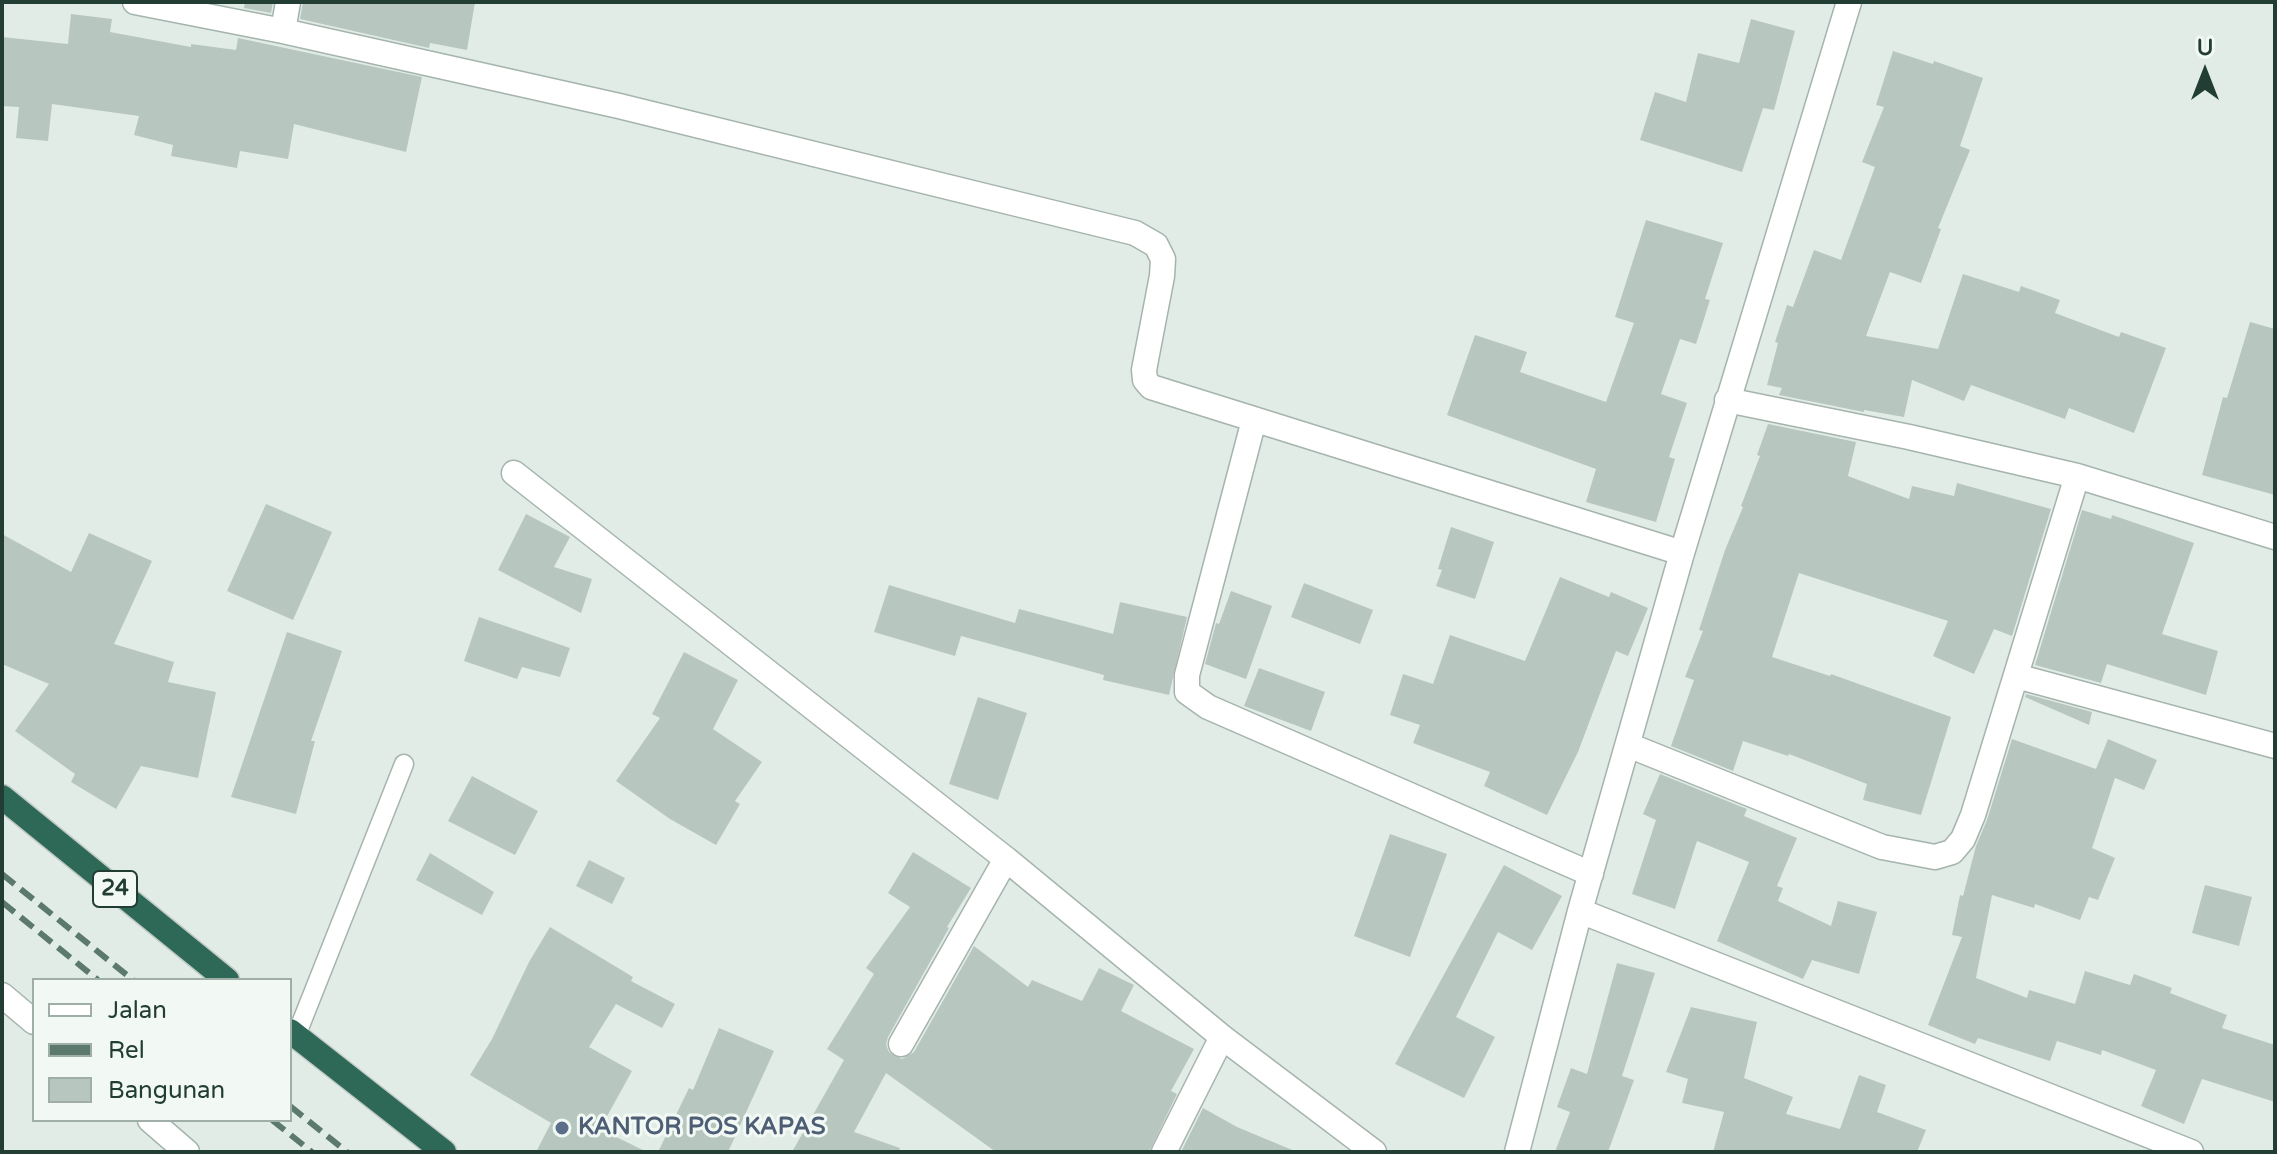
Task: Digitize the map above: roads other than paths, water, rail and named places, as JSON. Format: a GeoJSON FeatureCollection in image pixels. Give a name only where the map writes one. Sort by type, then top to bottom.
{"type":"FeatureCollection","features":[{"type":"Feature","properties":{"kind":"highway","name":"24"},"geometry":{"type":"LineString","coordinates":[[2,797],[225,978]]}},
{"type":"Feature","properties":{"kind":"highway"},"geometry":{"type":"LineString","coordinates":[[293,1033],[444,1152]]}},
{"type":"Feature","properties":{"kind":"street"},"geometry":{"type":"LineString","coordinates":[[135,2],[283,31],[619,106],[1135,233],[1156,245],[1163,259],[1144,370],[1147,384],[1174,396],[1682,553]]}},
{"type":"Feature","properties":{"kind":"street"},"geometry":{"type":"LineString","coordinates":[[283,31],[288,2]]}},
{"type":"Feature","properties":{"kind":"street"},"geometry":{"type":"LineString","coordinates":[[1517,1152],[1580,911],[1682,553],[1849,2]]}},
{"type":"Feature","properties":{"kind":"street"},"geometry":{"type":"LineString","coordinates":[[1727,400],[1909,437],[2077,476],[2275,537]]}},
{"type":"Feature","properties":{"kind":"street"},"geometry":{"type":"LineString","coordinates":[[1254,420],[1187,675],[1187,692],[1208,707],[1591,874]]}},
{"type":"Feature","properties":{"kind":"street"},"geometry":{"type":"LineString","coordinates":[[514,473],[1006,859],[1222,1037],[1374,1152]]}},
{"type":"Feature","properties":{"kind":"street"},"geometry":{"type":"LineString","coordinates":[[1628,745],[1882,847],[1920,856],[1944,856],[1952,852],[1963,839],[1973,815],[2077,476]]}},
{"type":"Feature","properties":{"kind":"street"},"geometry":{"type":"LineString","coordinates":[[2016,676],[2275,746]]}},
{"type":"Feature","properties":{"kind":"street"},"geometry":{"type":"LineString","coordinates":[[901,1044],[1006,859]]}},
{"type":"Feature","properties":{"kind":"street"},"geometry":{"type":"LineString","coordinates":[[1580,911],[2135,1142],[2191,1152]]}},
{"type":"Feature","properties":{"kind":"street"},"geometry":{"type":"LineString","coordinates":[[2,995],[32,1020]]}},
{"type":"Feature","properties":{"kind":"street"},"geometry":{"type":"LineString","coordinates":[[1164,1152],[1222,1037]]}},
{"type":"Feature","properties":{"kind":"street"},"geometry":{"type":"LineString","coordinates":[[152,1122],[187,1152]]}},
{"type":"Feature","properties":{"kind":"lane"},"geometry":{"type":"LineString","coordinates":[[293,1033],[404,764]]}},
{"type":"Feature","properties":{"kind":"railway"},"geometry":{"type":"LineString","coordinates":[[2,874],[131,978]]}},
{"type":"Feature","properties":{"kind":"railway"},"geometry":{"type":"LineString","coordinates":[[2,902],[96,978]]}},
{"type":"Feature","properties":{"kind":"railway"},"geometry":{"type":"LineString","coordinates":[[292,1108],[347,1152]]}},
{"type":"Feature","properties":{"kind":"railway"},"geometry":{"type":"LineString","coordinates":[[274,1122],[312,1152]]}},
{"type":"Feature","properties":{"kind":"place","name":"KANTOR POS KAPAS"},"geometry":{"type":"Point","coordinates":[562,1128]}}]}
